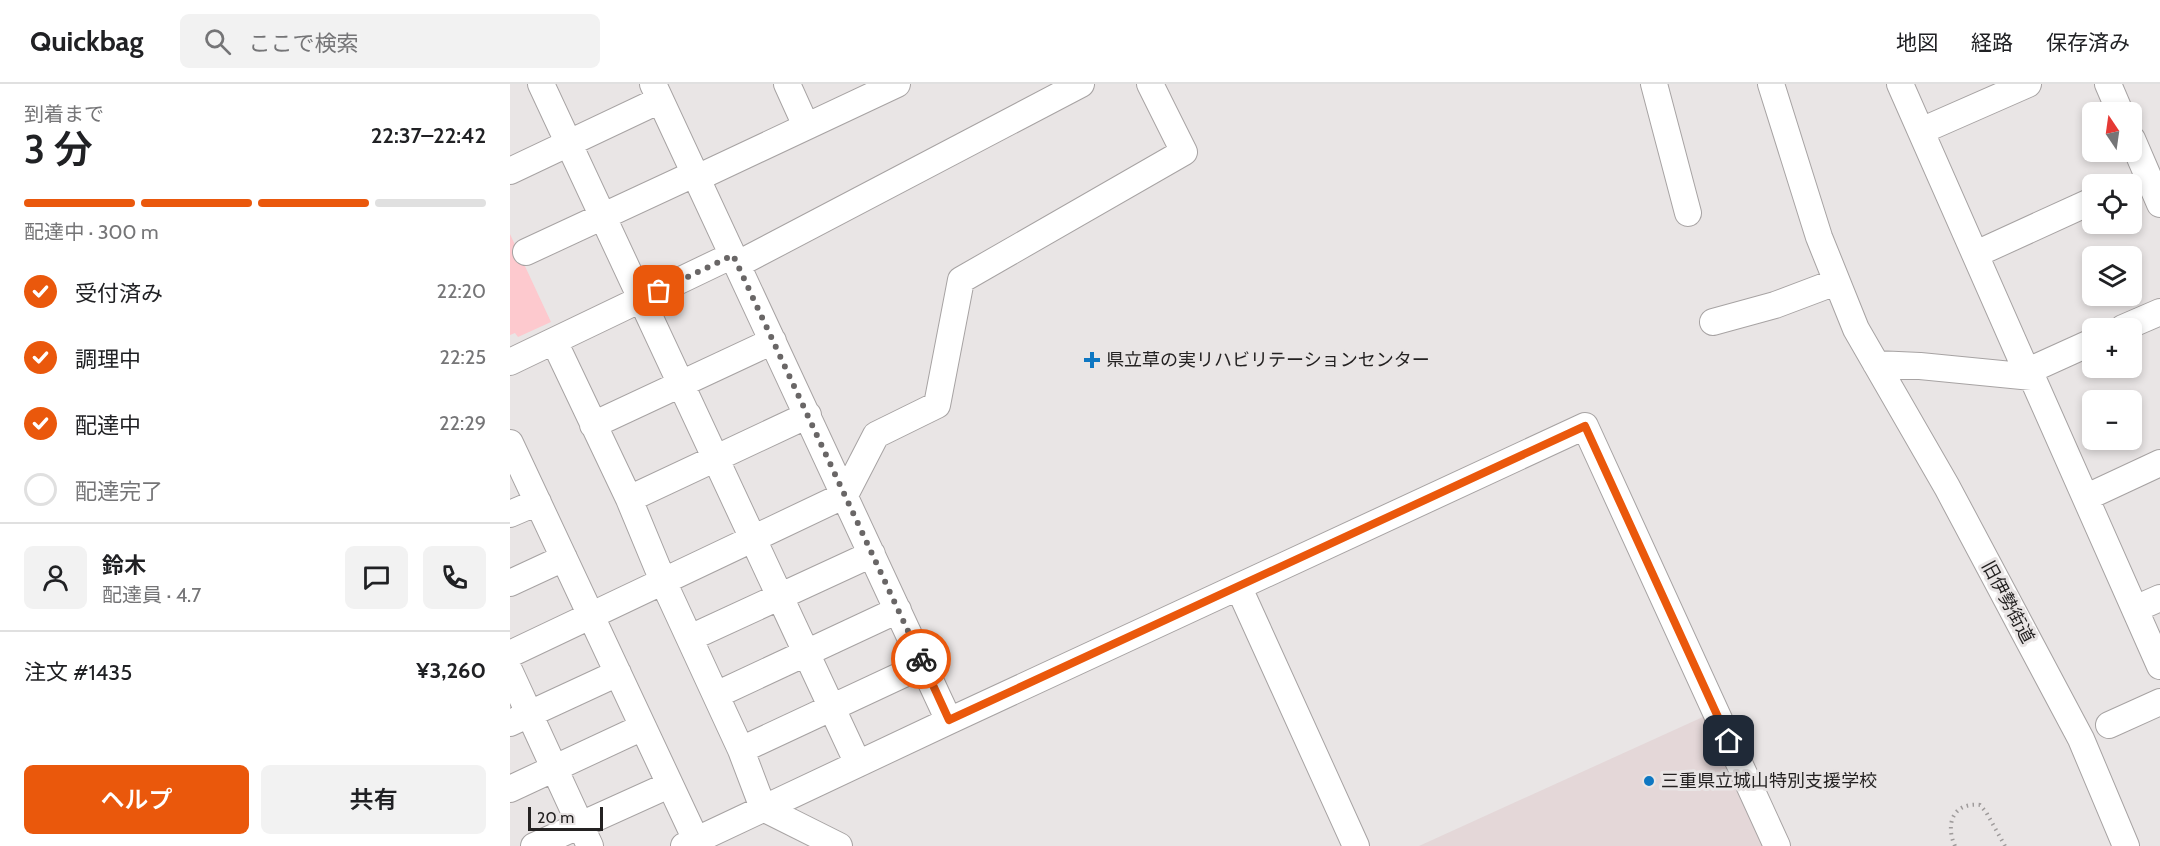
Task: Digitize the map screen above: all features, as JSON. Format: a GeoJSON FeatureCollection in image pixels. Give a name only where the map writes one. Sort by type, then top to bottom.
{"type":"FeatureCollection","features":[{"type":"Feature","properties":{"kind":"street"},"geometry":{"type":"LineString","coordinates":[[541,84],[858,764]]}},
{"type":"Feature","properties":{"kind":"street"},"geometry":{"type":"LineString","coordinates":[[787,84],[806,126]]}},
{"type":"Feature","properties":{"kind":"street"},"geometry":{"type":"LineString","coordinates":[[510,362],[641,300],[735,260],[1081,84]]}},
{"type":"Feature","properties":{"kind":"street"},"geometry":{"type":"LineString","coordinates":[[510,654],[845,495],[876,435],[937,405],[961,280],[1184,152],[1150,84]]}},
{"type":"Feature","properties":{"kind":"street"},"geometry":{"type":"LineString","coordinates":[[1654,84],[1688,213]]}},
{"type":"Feature","properties":{"kind":"street","name":"旧伊勢街道"},"geometry":{"type":"LineString","coordinates":[[1771,84],[1799,177],[1836,282],[1857,329],[1947,488],[2093,733],[2126,846]]}},
{"type":"Feature","properties":{"kind":"street"},"geometry":{"type":"LineString","coordinates":[[1900,84],[2022,361],[2087,497],[2160,666]]}},
{"type":"Feature","properties":{"kind":"street"},"geometry":{"type":"LineString","coordinates":[[1921,132],[2028,84]]}},
{"type":"Feature","properties":{"kind":"street"},"geometry":{"type":"LineString","coordinates":[[2108,84],[2116,102]]}},
{"type":"Feature","properties":{"kind":"street"},"geometry":{"type":"LineString","coordinates":[[526,252],[894,85]]}},
{"type":"Feature","properties":{"kind":"street"},"geometry":{"type":"LineString","coordinates":[[510,171],[569,144],[658,89],[695,176],[949,720]]}},
{"type":"Feature","properties":{"kind":"street"},"geometry":{"type":"LineString","coordinates":[[2142,185],[2160,204]]}},
{"type":"Feature","properties":{"kind":"street"},"geometry":{"type":"LineString","coordinates":[[1976,254],[2082,206]]}},
{"type":"Feature","properties":{"kind":"street"},"geometry":{"type":"LineString","coordinates":[[1713,322],[1774,305],[1836,282]]}},
{"type":"Feature","properties":{"kind":"street"},"geometry":{"type":"LineString","coordinates":[[2142,320],[2160,312]]}},
{"type":"Feature","properties":{"kind":"street"},"geometry":{"type":"LineString","coordinates":[[593,425],[773,341]]}},
{"type":"Feature","properties":{"kind":"street"},"geometry":{"type":"LineString","coordinates":[[554,342],[629,499],[663,581],[741,750],[763,808],[839,846]]}},
{"type":"Feature","properties":{"kind":"street"},"geometry":{"type":"LineString","coordinates":[[1876,364],[2030,374],[2082,347]]}},
{"type":"Feature","properties":{"kind":"street"},"geometry":{"type":"LineString","coordinates":[[629,499],[808,415]]}},
{"type":"Feature","properties":{"kind":"street"},"geometry":{"type":"LineString","coordinates":[[511,446],[669,785],[690,843],[949,720],[1239,588],[1585,426],[1777,846]]}},
{"type":"Feature","properties":{"kind":"street"},"geometry":{"type":"LineString","coordinates":[[2087,497],[2160,463]]}},
{"type":"Feature","properties":{"kind":"street"},"geometry":{"type":"LineString","coordinates":[[510,514],[538,502]]}},
{"type":"Feature","properties":{"kind":"street"},"geometry":{"type":"LineString","coordinates":[[690,638],[872,554]]}},
{"type":"Feature","properties":{"kind":"street"},"geometry":{"type":"LineString","coordinates":[[510,583],[564,558]]}},
{"type":"Feature","properties":{"kind":"street"},"geometry":{"type":"LineString","coordinates":[[1239,588],[1356,846]]}},
{"type":"Feature","properties":{"kind":"street"},"geometry":{"type":"LineString","coordinates":[[2135,609],[2160,598]]}},
{"type":"Feature","properties":{"kind":"street"},"geometry":{"type":"LineString","coordinates":[[716,695],[898,610]]}},
{"type":"Feature","properties":{"kind":"street"},"geometry":{"type":"LineString","coordinates":[[741,750],[923,664]]}},
{"type":"Feature","properties":{"kind":"street"},"geometry":{"type":"LineString","coordinates":[[510,672],[520,719],[554,769],[585,835]]}},
{"type":"Feature","properties":{"kind":"street"},"geometry":{"type":"LineString","coordinates":[[520,719],[618,674]]}},
{"type":"Feature","properties":{"kind":"street"},"geometry":{"type":"LineString","coordinates":[[2093,733],[2160,702]]}},
{"type":"Feature","properties":{"kind":"street"},"geometry":{"type":"LineString","coordinates":[[510,789],[643,728]]}},
{"type":"Feature","properties":{"kind":"street"},"geometry":{"type":"LineString","coordinates":[[534,846],[585,835],[669,785]]}},
{"type":"Feature","properties":{"kind":"path"},"geometry":{"type":"LineString","coordinates":[[1955,846],[1951,822],[1955,812],[1970,804],[1980,805],[1986,812],[2005,846]]}},
{"type":"Feature","properties":{"kind":"shaded area"},"geometry":{"type":"Polygon","coordinates":[[[510,234],[551,322],[518,337],[515,333],[510,335],[510,234]]]}},
{"type":"Feature","properties":{"kind":"shaded area","name":"三重県立城山特別支援学校"},"geometry":{"type":"Polygon","coordinates":[[[1705,716],[1765,846],[1419,846],[1705,716]]]}},
{"type":"Feature","properties":{"kind":"way so far"},"geometry":{"type":"LineString","coordinates":[[659,291],[733,255],[921,659]]}},
{"type":"Feature","properties":{"kind":"place","name":"県立草の実リハビリテーションセンター"},"geometry":{"type":"Point","coordinates":[1092,360]}},
{"type":"Feature","properties":{"kind":"place","name":"三重県立城山特別支援学校"},"geometry":{"type":"Point","coordinates":[1649,781]}},
{"type":"Feature","properties":{"kind":"route"},"geometry":{"type":"LineString","coordinates":[[921,659],[949,720],[1239,588],[1585,426],[1729,741]]}}]}
